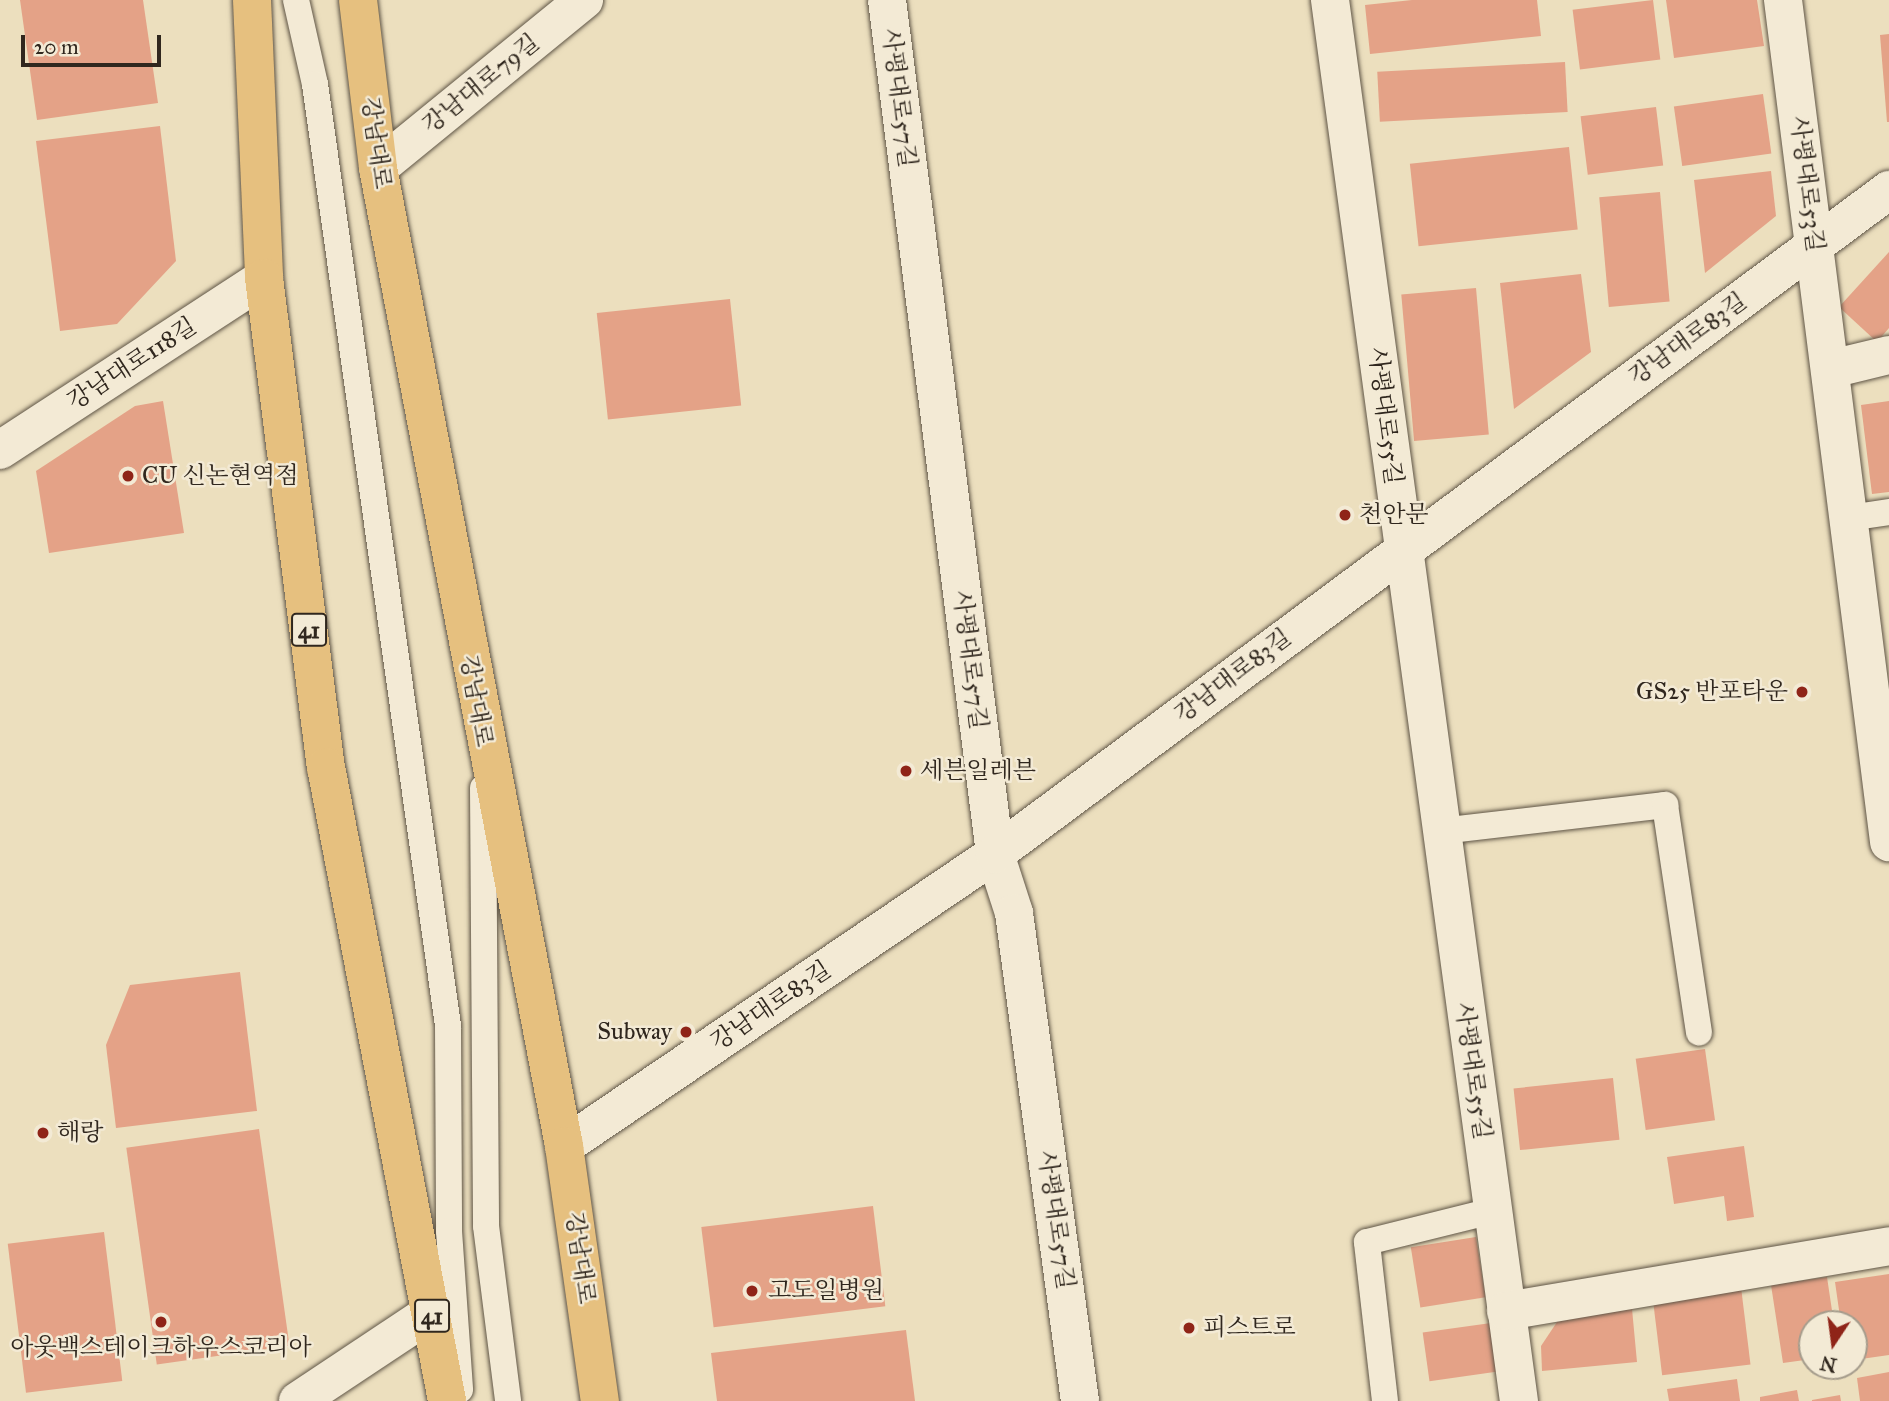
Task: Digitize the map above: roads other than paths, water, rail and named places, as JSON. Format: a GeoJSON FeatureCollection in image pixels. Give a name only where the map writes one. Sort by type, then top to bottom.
{"type":"FeatureCollection","features":[{"type":"Feature","properties":{"kind":"main road","name":"41"},"geometry":{"type":"LineString","coordinates":[[252,0],[264,278],[326,766],[447,1401]]}},
{"type":"Feature","properties":{"kind":"main road","name":"강남대로"},"geometry":{"type":"LineString","coordinates":[[358,0],[378,168],[484,745],[564,1146],[600,1401]]}},
{"type":"Feature","properties":{"kind":"street","name":"강남대로79길"},"geometry":{"type":"LineString","coordinates":[[378,168],[584,0]]}},
{"type":"Feature","properties":{"kind":"street","name":"사평대로57길"},"geometry":{"type":"LineString","coordinates":[[887,0],[995,854],[1014,913],[1080,1401]]}},
{"type":"Feature","properties":{"kind":"street","name":"사평대로55길"},"geometry":{"type":"LineString","coordinates":[[1330,0],[1519,1401]]}},
{"type":"Feature","properties":{"kind":"street","name":"사평대로53길"},"geometry":{"type":"LineString","coordinates":[[1783,0],[1889,842]]}},
{"type":"Feature","properties":{"kind":"street","name":"강남대로83길"},"geometry":{"type":"LineString","coordinates":[[564,1146],[995,854],[1402,549],[1889,190]]}},
{"type":"Feature","properties":{"kind":"street","name":"강남대로118길"},"geometry":{"type":"LineString","coordinates":[[0,450],[264,278]]}},
{"type":"Feature","properties":{"kind":"street"},"geometry":{"type":"LineString","coordinates":[[1830,369],[1889,355]]}},
{"type":"Feature","properties":{"kind":"street"},"geometry":{"type":"LineString","coordinates":[[1506,1311],[1889,1246]]}},
{"type":"Feature","properties":{"kind":"street"},"geometry":{"type":"LineString","coordinates":[[298,1401],[432,1312]]}},
{"type":"Feature","properties":{"kind":"lane"},"geometry":{"type":"LineString","coordinates":[[296,0],[315,84],[448,1026],[449,1230],[461,1401]]}},
{"type":"Feature","properties":{"kind":"lane"},"geometry":{"type":"LineString","coordinates":[[1849,518],[1889,512]]}},
{"type":"Feature","properties":{"kind":"lane"},"geometry":{"type":"LineString","coordinates":[[484,745],[486,1226],[508,1401]]}},
{"type":"Feature","properties":{"kind":"lane"},"geometry":{"type":"LineString","coordinates":[[1441,831],[1665,805],[1699,1032]]}},
{"type":"Feature","properties":{"kind":"lane"},"geometry":{"type":"LineString","coordinates":[[1385,1401],[1367,1242],[1492,1211]]}},
{"type":"Feature","properties":{"kind":"place","name":"CU 신논현역점"},"geometry":{"type":"Point","coordinates":[128,476]}},
{"type":"Feature","properties":{"kind":"place","name":"천안문"},"geometry":{"type":"Point","coordinates":[1345,515]}},
{"type":"Feature","properties":{"kind":"place","name":"GS25 반포타운"},"geometry":{"type":"Point","coordinates":[1802,692]}},
{"type":"Feature","properties":{"kind":"place","name":"세븐일레븐"},"geometry":{"type":"Point","coordinates":[906,771]}},
{"type":"Feature","properties":{"kind":"place","name":"Subway"},"geometry":{"type":"Point","coordinates":[686,1032]}},
{"type":"Feature","properties":{"kind":"place","name":"해랑"},"geometry":{"type":"Point","coordinates":[43,1133]}},
{"type":"Feature","properties":{"kind":"place","name":"고도일병원"},"geometry":{"type":"Point","coordinates":[752,1291]}},
{"type":"Feature","properties":{"kind":"place","name":"아웃백스테이크하우스코리아"},"geometry":{"type":"Point","coordinates":[161,1322]}},
{"type":"Feature","properties":{"kind":"place","name":"피스트로"},"geometry":{"type":"Point","coordinates":[1189,1328]}}]}
